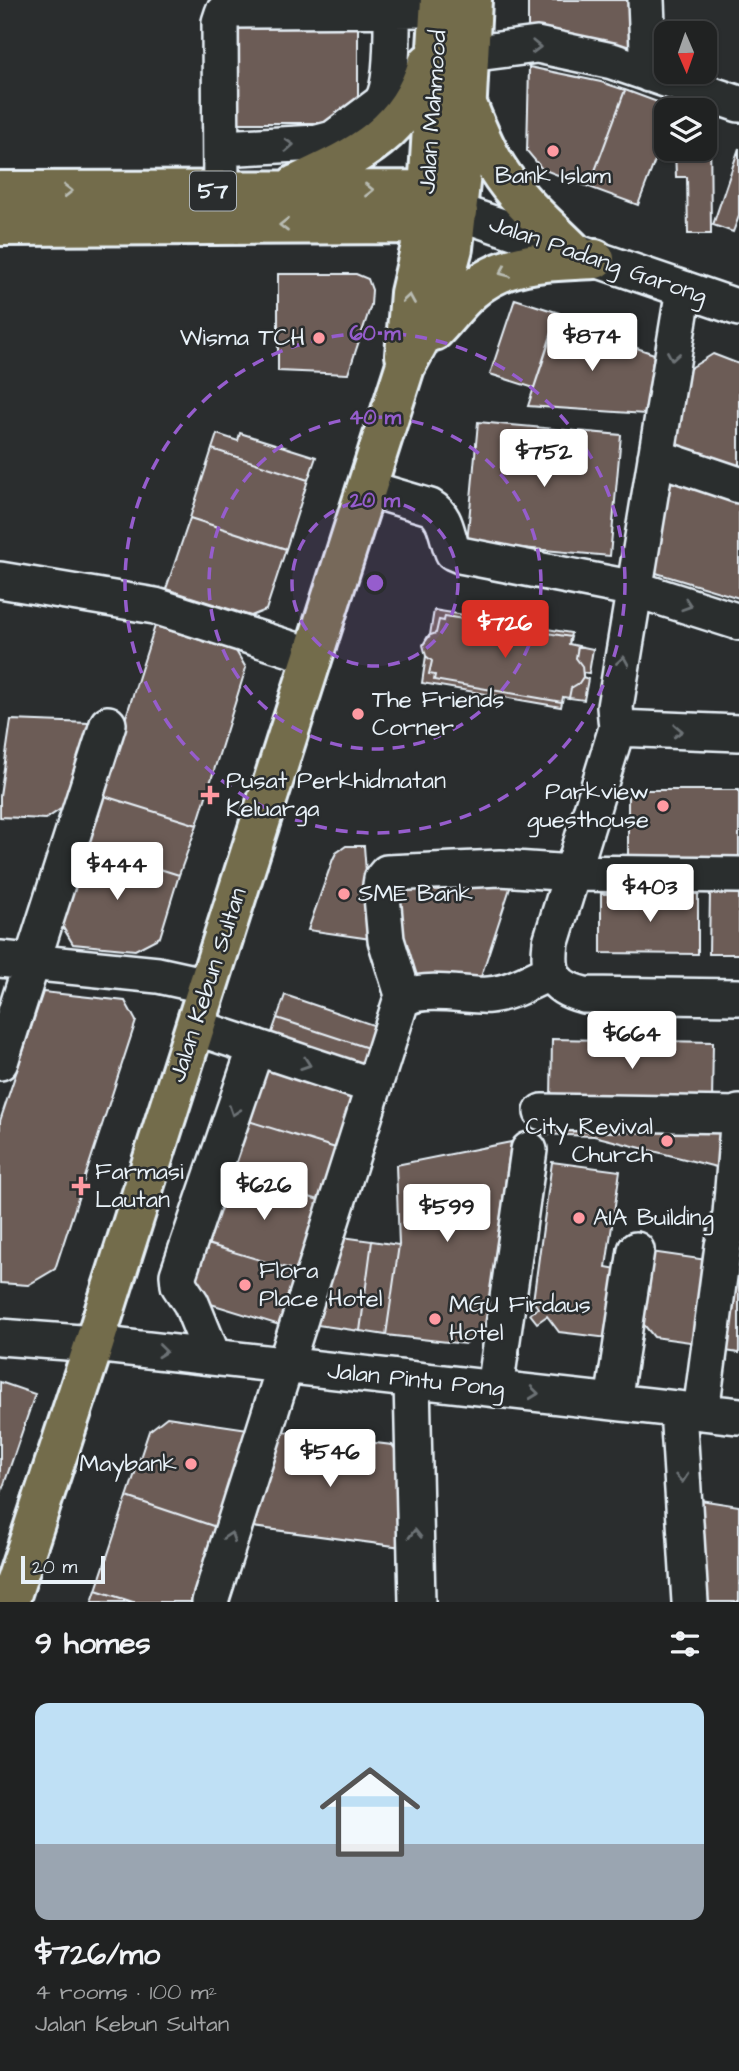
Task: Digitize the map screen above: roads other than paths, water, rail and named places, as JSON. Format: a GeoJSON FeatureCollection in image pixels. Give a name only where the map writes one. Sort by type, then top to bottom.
{"type":"FeatureCollection","features":[{"type":"Feature","properties":{"kind":"main road","name":"Jalan Mahmood"},"geometry":{"type":"LineString","coordinates":[[437,209],[466,100],[469,54],[448,10]]}},
{"type":"Feature","properties":{"kind":"main road","name":"Jalan Mahmood"},"geometry":{"type":"LineString","coordinates":[[437,209],[448,10]]}},
{"type":"Feature","properties":{"kind":"main road"},"geometry":{"type":"LineString","coordinates":[[284,190],[351,159],[375,143],[393,125],[411,102],[424,76],[448,10]]}},
{"type":"Feature","properties":{"kind":"main road"},"geometry":{"type":"LineString","coordinates":[[466,100],[480,138],[498,170],[520,198],[585,256]]}},
{"type":"Feature","properties":{"kind":"main road","name":"57"},"geometry":{"type":"LineString","coordinates":[[0,191],[284,190],[437,209]]}},
{"type":"Feature","properties":{"kind":"main road","name":"57"},"geometry":{"type":"LineString","coordinates":[[0,226],[437,209]]}},
{"type":"Feature","properties":{"kind":"main road","name":"Jalan Kebun Sultan"},"geometry":{"type":"LineString","coordinates":[[9,1602],[366,488],[411,357],[410,293],[437,209]]}},
{"type":"Feature","properties":{"kind":"main road"},"geometry":{"type":"LineString","coordinates":[[411,357],[473,289],[498,274],[524,264],[585,256]]}},
{"type":"Feature","properties":{"kind":"street"},"geometry":{"type":"LineString","coordinates":[[646,0],[649,74]]}},
{"type":"Feature","properties":{"kind":"street"},"geometry":{"type":"LineString","coordinates":[[221,148],[318,143],[333,139],[381,103],[386,97],[389,83],[392,4]]}},
{"type":"Feature","properties":{"kind":"street"},"geometry":{"type":"LineString","coordinates":[[221,191],[220,22],[223,13],[233,5],[392,4],[448,10]]}},
{"type":"Feature","properties":{"kind":"street"},"geometry":{"type":"LineString","coordinates":[[469,54],[537,45],[612,61],[739,104]]}},
{"type":"Feature","properties":{"kind":"street","name":"Jalan Padang Garong"},"geometry":{"type":"LineString","coordinates":[[437,209],[739,308]]}},
{"type":"Feature","properties":{"kind":"street"},"geometry":{"type":"LineString","coordinates":[[684,289],[615,707],[617,728],[551,942],[549,958],[551,972],[557,984],[584,995],[739,997]]}},
{"type":"Feature","properties":{"kind":"street"},"geometry":{"type":"LineString","coordinates":[[656,457],[739,485]]}},
{"type":"Feature","properties":{"kind":"street"},"geometry":{"type":"LineString","coordinates":[[366,488],[438,511],[453,552],[460,555],[635,589],[739,622]]}},
{"type":"Feature","properties":{"kind":"street"},"geometry":{"type":"LineString","coordinates":[[0,580],[155,606],[313,656]]}},
{"type":"Feature","properties":{"kind":"street"},"geometry":{"type":"LineString","coordinates":[[0,1062],[16,962],[108,724]]}},
{"type":"Feature","properties":{"kind":"street"},"geometry":{"type":"LineString","coordinates":[[617,728],[739,733]]}},
{"type":"Feature","properties":{"kind":"street"},"geometry":{"type":"LineString","coordinates":[[404,998],[386,940],[381,885],[384,875],[392,872],[500,868],[572,873],[739,875]]}},
{"type":"Feature","properties":{"kind":"street"},"geometry":{"type":"LineString","coordinates":[[16,962],[158,975],[208,986]]}},
{"type":"Feature","properties":{"kind":"street"},"geometry":{"type":"LineString","coordinates":[[210,1602],[400,1004],[404,998],[418,993],[487,995],[505,992],[551,972]]}},
{"type":"Feature","properties":{"kind":"street"},"geometry":{"type":"LineString","coordinates":[[195,1027],[373,1086]]}},
{"type":"Feature","properties":{"kind":"street"},"geometry":{"type":"LineString","coordinates":[[213,1357],[191,1303],[178,1285],[178,1275],[256,1047]]}},
{"type":"Feature","properties":{"kind":"street"},"geometry":{"type":"LineString","coordinates":[[542,1112],[739,1114],[735,1215],[723,1246],[689,1411],[690,1602]]}},
{"type":"Feature","properties":{"kind":"street"},"geometry":{"type":"LineString","coordinates":[[495,1389],[529,1150]]}},
{"type":"Feature","properties":{"kind":"street"},"geometry":{"type":"LineString","coordinates":[[613,1402],[636,1250]]}},
{"type":"Feature","properties":{"kind":"street","name":"Jalan Pintu Pong"},"geometry":{"type":"LineString","coordinates":[[0,1337],[94,1343],[739,1416]]}},
{"type":"Feature","properties":{"kind":"street"},"geometry":{"type":"LineString","coordinates":[[412,1380],[417,1602]]}},
{"type":"Feature","properties":{"kind":"place","name":"Bank Islam"},"geometry":{"type":"Point","coordinates":[553,151]}},
{"type":"Feature","properties":{"kind":"place","name":"Wisma TCH"},"geometry":{"type":"Point","coordinates":[319,338]}},
{"type":"Feature","properties":{"kind":"place","name":"The Friends Corner"},"geometry":{"type":"Point","coordinates":[358,714]}},
{"type":"Feature","properties":{"kind":"place","name":"Pusat Perkhidmatan Keluarga"},"geometry":{"type":"Point","coordinates":[210,795]}},
{"type":"Feature","properties":{"kind":"place","name":"Parkview guesthouse"},"geometry":{"type":"Point","coordinates":[663,806]}},
{"type":"Feature","properties":{"kind":"place","name":"SME Bank"},"geometry":{"type":"Point","coordinates":[344,894]}},
{"type":"Feature","properties":{"kind":"place","name":"City Revival Church"},"geometry":{"type":"Point","coordinates":[667,1141]}},
{"type":"Feature","properties":{"kind":"place","name":"Farmasi Lautan"},"geometry":{"type":"Point","coordinates":[81,1186]}},
{"type":"Feature","properties":{"kind":"place","name":"AIA Building"},"geometry":{"type":"Point","coordinates":[579,1218]}},
{"type":"Feature","properties":{"kind":"place","name":"Flora Place Hotel"},"geometry":{"type":"Point","coordinates":[245,1285]}},
{"type":"Feature","properties":{"kind":"place","name":"MGU Firdaus Hotel"},"geometry":{"type":"Point","coordinates":[435,1319]}},
{"type":"Feature","properties":{"kind":"place","name":"Maybank"},"geometry":{"type":"Point","coordinates":[191,1464]}}]}
